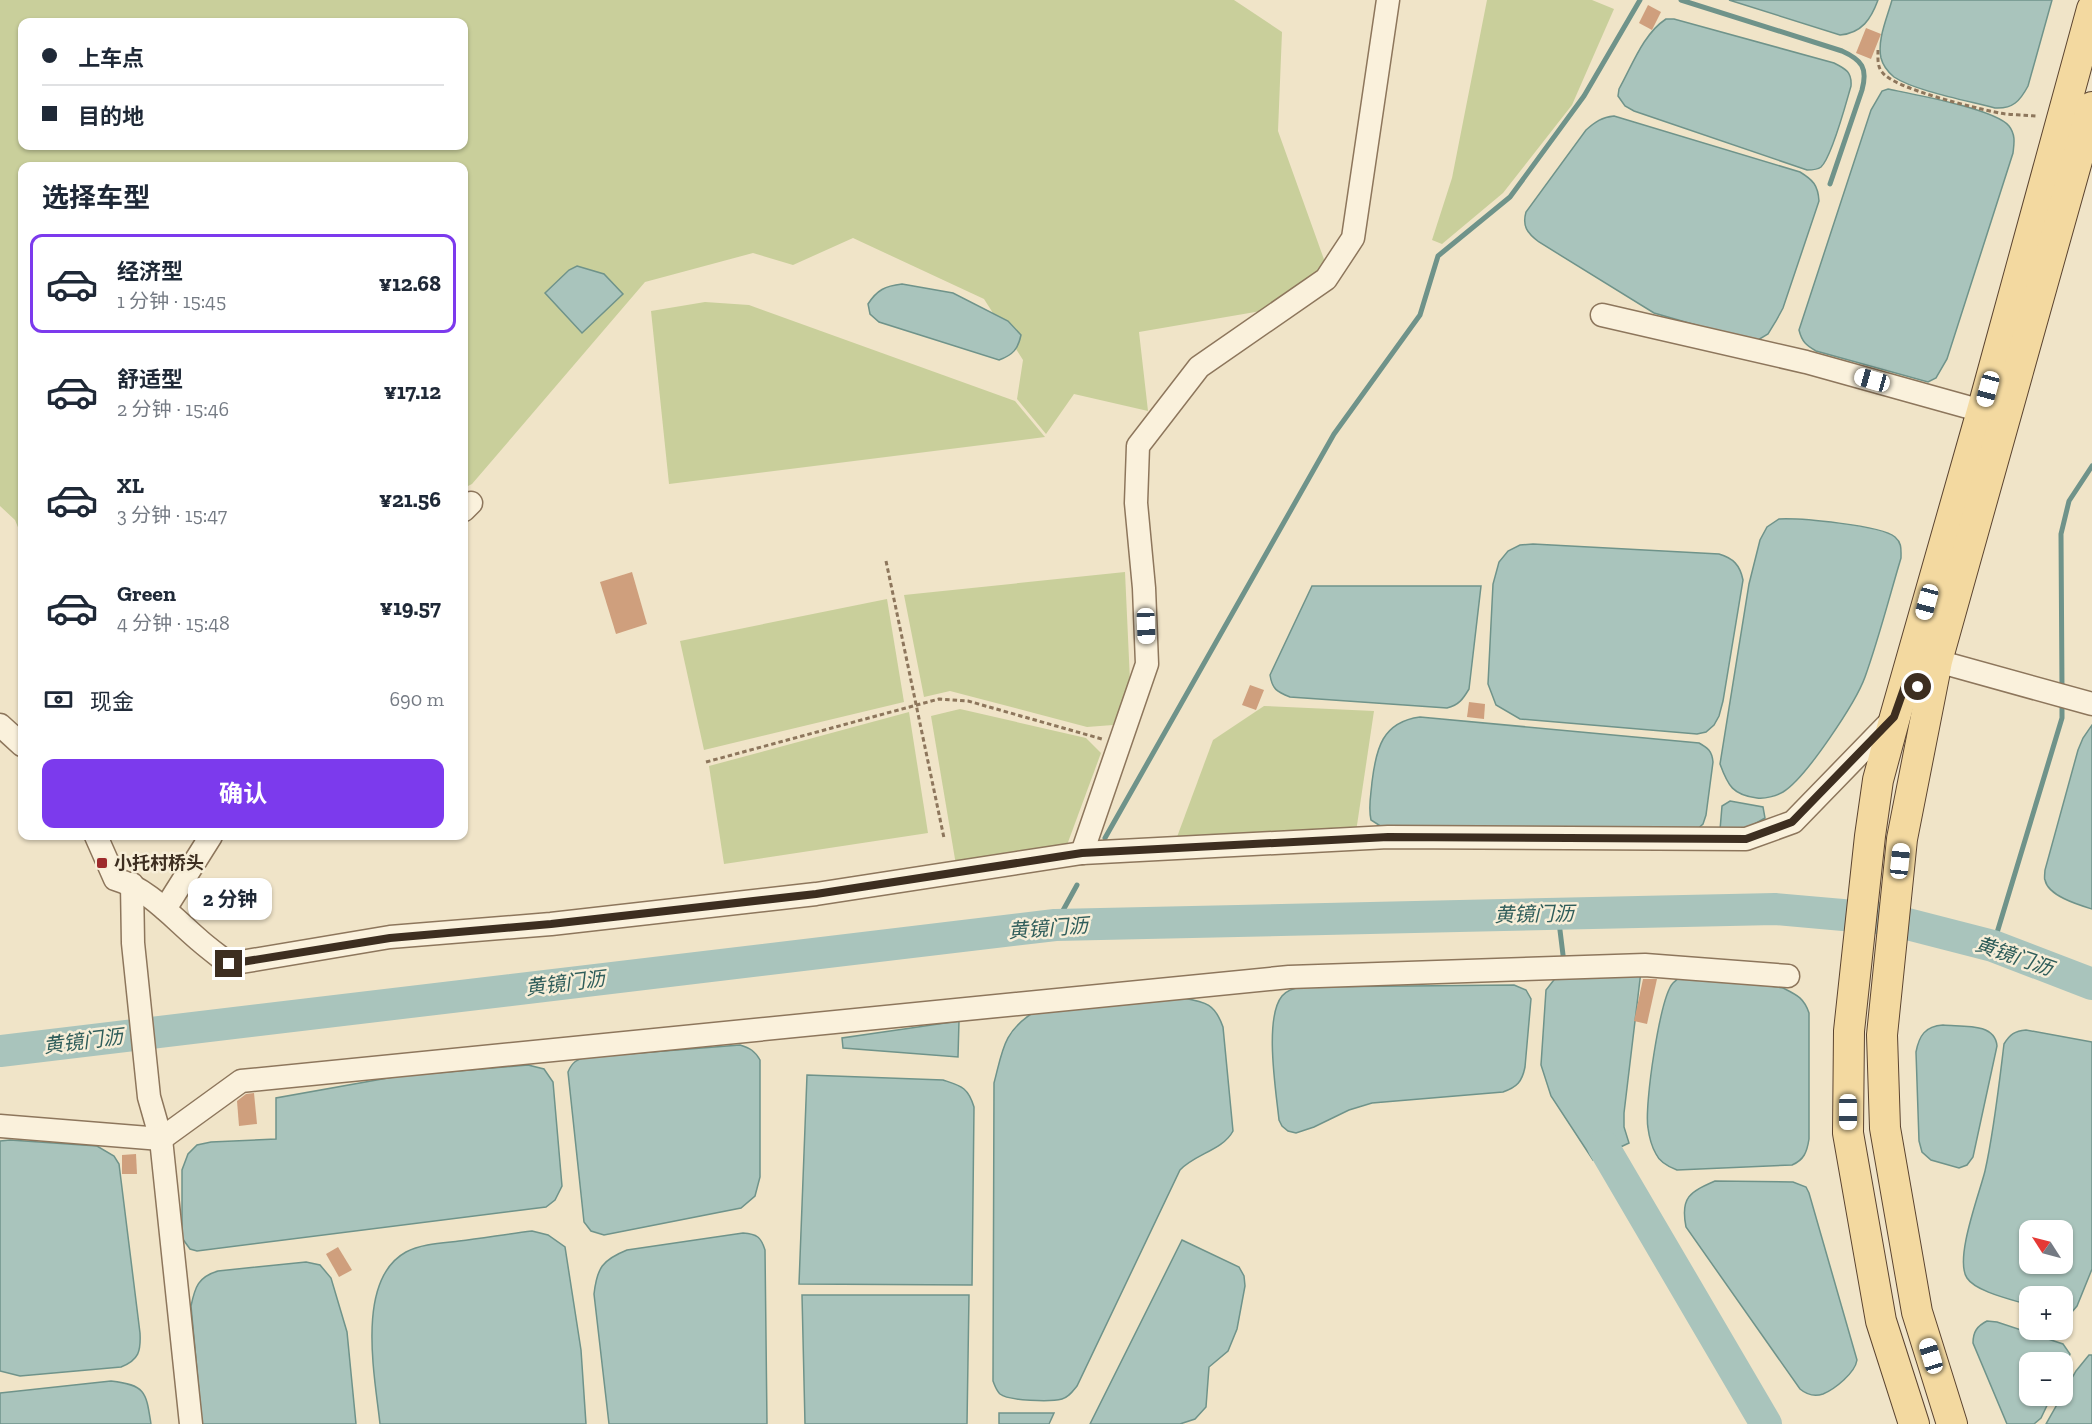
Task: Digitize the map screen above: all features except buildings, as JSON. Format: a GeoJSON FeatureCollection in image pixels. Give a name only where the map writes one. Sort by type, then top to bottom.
{"type":"FeatureCollection","features":[{"type":"Feature","properties":{"kind":"main road"},"geometry":{"type":"LineString","coordinates":[[1952,1424],[1917,1311],[1884,1128],[1882,1035],[1902,839],[1913,784],[1919,687],[1982,411],[2092,9]]}},
{"type":"Feature","properties":{"kind":"main road"},"geometry":{"type":"LineString","coordinates":[[1914,1424],[1881,1321],[1848,1133],[1849,1031],[1878,780],[1894,717],[1937,662],[2092,107]]}},
{"type":"Feature","properties":{"kind":"street"},"geometry":{"type":"LineString","coordinates":[[1082,853],[1147,664],[1144,588],[1136,502],[1138,446],[1199,367],[1326,279],[1353,238],[1388,0]]}},
{"type":"Feature","properties":{"kind":"street"},"geometry":{"type":"LineString","coordinates":[[1602,315],[1806,362],[1982,411]]}},
{"type":"Feature","properties":{"kind":"street"},"geometry":{"type":"LineString","coordinates":[[1937,662],[2092,704]]}},
{"type":"Feature","properties":{"kind":"street"},"geometry":{"type":"LineString","coordinates":[[98,840],[116,879],[132,884],[229,964],[390,938],[551,924],[816,894],[1082,853],[1388,837],[1746,839],[1792,822],[1894,717]]}},
{"type":"Feature","properties":{"kind":"street"},"geometry":{"type":"LineString","coordinates":[[0,725],[18,741]]}},
{"type":"Feature","properties":{"kind":"street"},"geometry":{"type":"LineString","coordinates":[[165,909],[208,840]]}},
{"type":"Feature","properties":{"kind":"street"},"geometry":{"type":"LineString","coordinates":[[132,884],[134,943],[149,1097],[161,1139],[191,1424]]}},
{"type":"Feature","properties":{"kind":"street"},"geometry":{"type":"LineString","coordinates":[[0,1126],[161,1139],[241,1081],[1288,977],[1645,965],[1788,976]]}},
{"type":"Feature","properties":{"kind":"path"},"geometry":{"type":"LineString","coordinates":[[1878,50],[1881,71],[1890,80],[1906,88],[2000,113],[2036,116]]}},
{"type":"Feature","properties":{"kind":"path"},"geometry":{"type":"LineString","coordinates":[[886,561],[944,838]]}},
{"type":"Feature","properties":{"kind":"path"},"geometry":{"type":"LineString","coordinates":[[706,762],[939,699],[968,701],[1102,739]]}},
{"type":"Feature","properties":{"kind":"green space"},"geometry":{"type":"Polygon","coordinates":[[[0,0],[1234,0],[1282,32],[1278,131],[1326,265],[1261,311],[1139,332],[1148,411],[1074,394],[1046,434],[1017,399],[1023,360],[984,299],[853,238],[793,265],[753,253],[645,282],[468,486],[468,162],[18,162],[18,527],[15,520],[0,506],[0,0]]]}},
{"type":"Feature","properties":{"kind":"green space"},"geometry":{"type":"Polygon","coordinates":[[[1487,0],[1592,0],[1614,9],[1572,105],[1503,193],[1442,244],[1432,240],[1452,178],[1487,0]]]}},
{"type":"Feature","properties":{"kind":"green space"},"geometry":{"type":"Polygon","coordinates":[[[705,302],[749,305],[1015,401],[1045,437],[669,484],[651,311],[705,302]]]}},
{"type":"Feature","properties":{"kind":"green space"},"geometry":{"type":"Polygon","coordinates":[[[1125,572],[1130,681],[1113,725],[1087,727],[950,691],[924,697],[904,595],[1125,572]]]}},
{"type":"Feature","properties":{"kind":"green space"},"geometry":{"type":"Polygon","coordinates":[[[887,599],[904,702],[704,750],[680,641],[887,599]]]}},
{"type":"Feature","properties":{"kind":"green space"},"geometry":{"type":"Polygon","coordinates":[[[1264,706],[1374,711],[1356,832],[1177,837],[1213,740],[1264,706]]]}},
{"type":"Feature","properties":{"kind":"green space"},"geometry":{"type":"Polygon","coordinates":[[[960,709],[1086,738],[1101,753],[1067,845],[956,865],[931,716],[960,709]]]}},
{"type":"Feature","properties":{"kind":"green space"},"geometry":{"type":"Polygon","coordinates":[[[909,712],[928,833],[724,864],[709,766],[909,712]]]}},
{"type":"Feature","properties":{"kind":"water"},"geometry":{"type":"Polygon","coordinates":[[[1729,0],[1878,0],[1865,24],[1848,34],[1840,35],[1729,0]]]}},
{"type":"Feature","properties":{"kind":"water"},"geometry":{"type":"Polygon","coordinates":[[[1892,0],[2052,0],[2028,86],[2022,96],[2007,107],[1995,108],[1928,91],[1894,77],[1883,64],[1880,51],[1883,29],[1892,0]]]}},
{"type":"Feature","properties":{"kind":"water"},"geometry":{"type":"Polygon","coordinates":[[[1666,19],[1674,19],[1842,67],[1850,77],[1851,86],[1834,141],[1821,167],[1807,170],[1625,106],[1618,96],[1619,89],[1644,42],[1666,19]]]}},
{"type":"Feature","properties":{"kind":"water"},"geometry":{"type":"Polygon","coordinates":[[[1888,89],[1952,103],[1988,114],[2009,126],[2014,136],[2013,153],[1947,359],[1936,378],[1928,382],[1816,351],[1805,343],[1799,330],[1871,110],[1882,91],[1888,89]]]}},
{"type":"Feature","properties":{"kind":"water"},"geometry":{"type":"Polygon","coordinates":[[[1614,116],[1800,172],[1814,184],[1819,201],[1783,308],[1768,334],[1758,340],[1748,340],[1654,313],[1531,235],[1525,225],[1526,212],[1586,130],[1599,120],[1614,116]]]}},
{"type":"Feature","properties":{"kind":"water"},"geometry":{"type":"Polygon","coordinates":[[[577,266],[604,274],[623,294],[582,333],[545,293],[569,270],[577,266]]]}},
{"type":"Feature","properties":{"kind":"water"},"geometry":{"type":"Polygon","coordinates":[[[902,284],[953,293],[1008,321],[1021,335],[1016,348],[1011,354],[999,360],[879,322],[870,314],[868,304],[882,289],[902,284]]]}},
{"type":"Feature","properties":{"kind":"water"},"geometry":{"type":"Polygon","coordinates":[[[1779,519],[1839,523],[1887,533],[1899,542],[1901,558],[1865,677],[1852,704],[1817,756],[1793,784],[1777,795],[1757,798],[1742,795],[1732,788],[1720,764],[1749,584],[1760,540],[1767,527],[1779,519]]]}},
{"type":"Feature","properties":{"kind":"water"},"geometry":{"type":"Polygon","coordinates":[[[1520,545],[1719,554],[1735,563],[1743,580],[1723,701],[1714,725],[1706,732],[1697,734],[1520,719],[1496,705],[1488,684],[1493,584],[1499,562],[1508,551],[1520,545]]]}},
{"type":"Feature","properties":{"kind":"water"},"geometry":{"type":"Polygon","coordinates":[[[1312,586],[1481,586],[1469,689],[1465,696],[1458,703],[1447,708],[1290,697],[1278,692],[1272,684],[1270,675],[1312,586]]]}},
{"type":"Feature","properties":{"kind":"water"},"geometry":{"type":"Polygon","coordinates":[[[1420,717],[1699,743],[1709,750],[1713,762],[1703,824],[1695,831],[1385,829],[1371,820],[1370,810],[1379,748],[1389,731],[1407,720],[1420,717]]]}},
{"type":"Feature","properties":{"kind":"water"},"geometry":{"type":"Polygon","coordinates":[[[2092,725],[2092,909],[2072,902],[2052,891],[2045,880],[2045,870],[2078,750],[2092,725]]]}},
{"type":"Feature","properties":{"kind":"water"},"geometry":{"type":"Polygon","coordinates":[[[1730,801],[1763,807],[1765,818],[1746,829],[1720,830],[1722,806],[1730,801]]]}},
{"type":"Feature","properties":{"kind":"water"},"geometry":{"type":"Polygon","coordinates":[[[1641,971],[1624,1113],[1624,1127],[1629,1143],[1593,1160],[1551,1096],[1541,1065],[1546,990],[1557,976],[1641,971]]]}},
{"type":"Feature","properties":{"kind":"water"},"geometry":{"type":"Polygon","coordinates":[[[1694,974],[1783,988],[1796,995],[1805,1004],[1809,1013],[1809,1139],[1804,1155],[1796,1163],[1677,1170],[1662,1162],[1656,1154],[1649,1134],[1647,1116],[1658,1029],[1668,992],[1673,983],[1677,979],[1694,974]]]}},
{"type":"Feature","properties":{"kind":"water"},"geometry":{"type":"Polygon","coordinates":[[[1514,985],[1526,990],[1531,999],[1525,1067],[1522,1077],[1512,1088],[1503,1092],[1372,1103],[1349,1110],[1296,1133],[1282,1126],[1279,1120],[1272,1037],[1277,1006],[1282,996],[1288,991],[1302,987],[1514,985]]]}},
{"type":"Feature","properties":{"kind":"water"},"geometry":{"type":"Polygon","coordinates":[[[1183,998],[1209,1005],[1220,1019],[1223,1027],[1233,1131],[1223,1143],[1180,1170],[1077,1386],[1072,1392],[1062,1399],[1049,1400],[1021,1399],[1000,1394],[993,1381],[994,1083],[1006,1042],[1016,1027],[1034,1012],[1183,998]]]}},
{"type":"Feature","properties":{"kind":"water"},"geometry":{"type":"Polygon","coordinates":[[[959,1021],[958,1057],[843,1048],[842,1038],[959,1021]]]}},
{"type":"Feature","properties":{"kind":"water"},"geometry":{"type":"Polygon","coordinates":[[[1943,1025],[1984,1029],[1995,1038],[1997,1046],[1973,1157],[1967,1165],[1959,1168],[1931,1160],[1922,1152],[1919,1141],[1916,1052],[1919,1041],[1927,1030],[1943,1025]]]}},
{"type":"Feature","properties":{"kind":"water"},"geometry":{"type":"Polygon","coordinates":[[[2026,1030],[2092,1042],[2092,1269],[2073,1311],[2073,1286],[2019,1286],[2019,1302],[1978,1287],[1967,1278],[1964,1269],[1966,1241],[1991,1140],[2004,1044],[2013,1034],[2026,1030]]]}},
{"type":"Feature","properties":{"kind":"water"},"geometry":{"type":"Polygon","coordinates":[[[740,1045],[752,1050],[760,1060],[760,1177],[755,1196],[741,1208],[604,1235],[591,1231],[584,1222],[568,1072],[573,1063],[588,1057],[740,1045]]]}},
{"type":"Feature","properties":{"kind":"water"},"geometry":{"type":"Polygon","coordinates":[[[528,1065],[544,1069],[553,1082],[562,1186],[555,1200],[546,1207],[197,1251],[190,1249],[182,1238],[182,1170],[188,1154],[197,1145],[211,1142],[276,1139],[276,1098],[399,1076],[528,1065]]]}},
{"type":"Feature","properties":{"kind":"water"},"geometry":{"type":"Polygon","coordinates":[[[807,1075],[943,1080],[966,1091],[974,1107],[972,1285],[799,1284],[807,1075]]]}},
{"type":"Feature","properties":{"kind":"water"},"geometry":{"type":"Polygon","coordinates":[[[0,1141],[97,1146],[114,1156],[119,1164],[140,1333],[138,1354],[127,1364],[121,1367],[20,1376],[0,1371],[0,1141]]]}},
{"type":"Feature","properties":{"kind":"water"},"geometry":{"type":"Polygon","coordinates":[[[1715,1181],[1793,1182],[1806,1187],[1857,1360],[1849,1375],[1828,1392],[1813,1395],[1800,1389],[1686,1227],[1684,1209],[1689,1197],[1693,1192],[1715,1181]]]}},
{"type":"Feature","properties":{"kind":"water"},"geometry":{"type":"Polygon","coordinates":[[[532,1231],[548,1235],[565,1247],[581,1350],[586,1424],[380,1424],[372,1331],[374,1306],[380,1284],[390,1266],[412,1249],[532,1231]]]}},
{"type":"Feature","properties":{"kind":"water"},"geometry":{"type":"Polygon","coordinates":[[[743,1233],[758,1237],[765,1250],[767,1424],[609,1424],[594,1294],[602,1266],[612,1257],[627,1250],[743,1233]]]}},
{"type":"Feature","properties":{"kind":"water"},"geometry":{"type":"Polygon","coordinates":[[[1182,1240],[1239,1267],[1244,1276],[1245,1286],[1237,1329],[1228,1351],[1209,1367],[1206,1407],[1195,1419],[1180,1424],[1090,1424],[1182,1240]]]}},
{"type":"Feature","properties":{"kind":"water"},"geometry":{"type":"Polygon","coordinates":[[[306,1262],[320,1265],[331,1278],[347,1332],[356,1424],[202,1424],[191,1306],[198,1284],[206,1276],[218,1271],[306,1262]]]}},
{"type":"Feature","properties":{"kind":"water"},"geometry":{"type":"Polygon","coordinates":[[[802,1295],[969,1295],[967,1424],[805,1424],[802,1295]]]}},
{"type":"Feature","properties":{"kind":"water"},"geometry":{"type":"Polygon","coordinates":[[[1987,1321],[1997,1322],[2019,1329],[2019,1340],[2051,1340],[2063,1344],[2069,1352],[2019,1352],[2019,1406],[2047,1406],[2041,1418],[2034,1424],[2007,1424],[1973,1343],[1976,1330],[1987,1321]]]}},
{"type":"Feature","properties":{"kind":"water"},"geometry":{"type":"Polygon","coordinates":[[[2089,1355],[2092,1355],[2092,1424],[2046,1424],[2056,1406],[2073,1406],[2073,1376],[2089,1355]]]}},
{"type":"Feature","properties":{"kind":"water"},"geometry":{"type":"Polygon","coordinates":[[[111,1381],[131,1385],[142,1392],[148,1404],[151,1424],[0,1424],[0,1393],[111,1381]]]}},
{"type":"Feature","properties":{"kind":"water"},"geometry":{"type":"Polygon","coordinates":[[[999,1413],[1054,1413],[1049,1424],[999,1424],[999,1413]]]}},
{"type":"Feature","properties":{"kind":"waterway"},"geometry":{"type":"LineString","coordinates":[[1105,838],[1334,434],[1420,315],[1438,256],[1510,197],[1584,96],[1640,0]]}},
{"type":"Feature","properties":{"kind":"waterway"},"geometry":{"type":"LineString","coordinates":[[1681,0],[1842,51],[1859,61],[1864,70],[1864,82],[1830,184]]}},
{"type":"Feature","properties":{"kind":"waterway"},"geometry":{"type":"LineString","coordinates":[[2062,691],[2061,534],[2069,501],[2092,466]]}},
{"type":"Feature","properties":{"kind":"waterway"},"geometry":{"type":"LineString","coordinates":[[1993,946],[2062,718],[2062,700]]}},
{"type":"Feature","properties":{"kind":"waterway"},"geometry":{"type":"LineString","coordinates":[[1055,925],[1077,885]]}},
{"type":"Feature","properties":{"kind":"waterway","name":"黄镜门沥"},"geometry":{"type":"LineString","coordinates":[[0,1051],[1055,925],[1775,909],[1888,919],[1993,946],[2092,984]]}},
{"type":"Feature","properties":{"kind":"waterway"},"geometry":{"type":"LineString","coordinates":[[1558,914],[1564,963]]}},
{"type":"Feature","properties":{"kind":"waterway"},"geometry":{"type":"LineString","coordinates":[[1603,1146],[1766,1424]]}},
{"type":"Feature","properties":{"kind":"place","name":"小托村桥头"},"geometry":{"type":"Point","coordinates":[102,863]}},
{"type":"Feature","properties":{"kind":"route"},"geometry":{"type":"LineString","coordinates":[[229,964],[390,938],[551,924],[816,894],[1082,853],[1388,837],[1746,839],[1792,822],[1894,717],[1906,683],[1918,687]]}}]}
